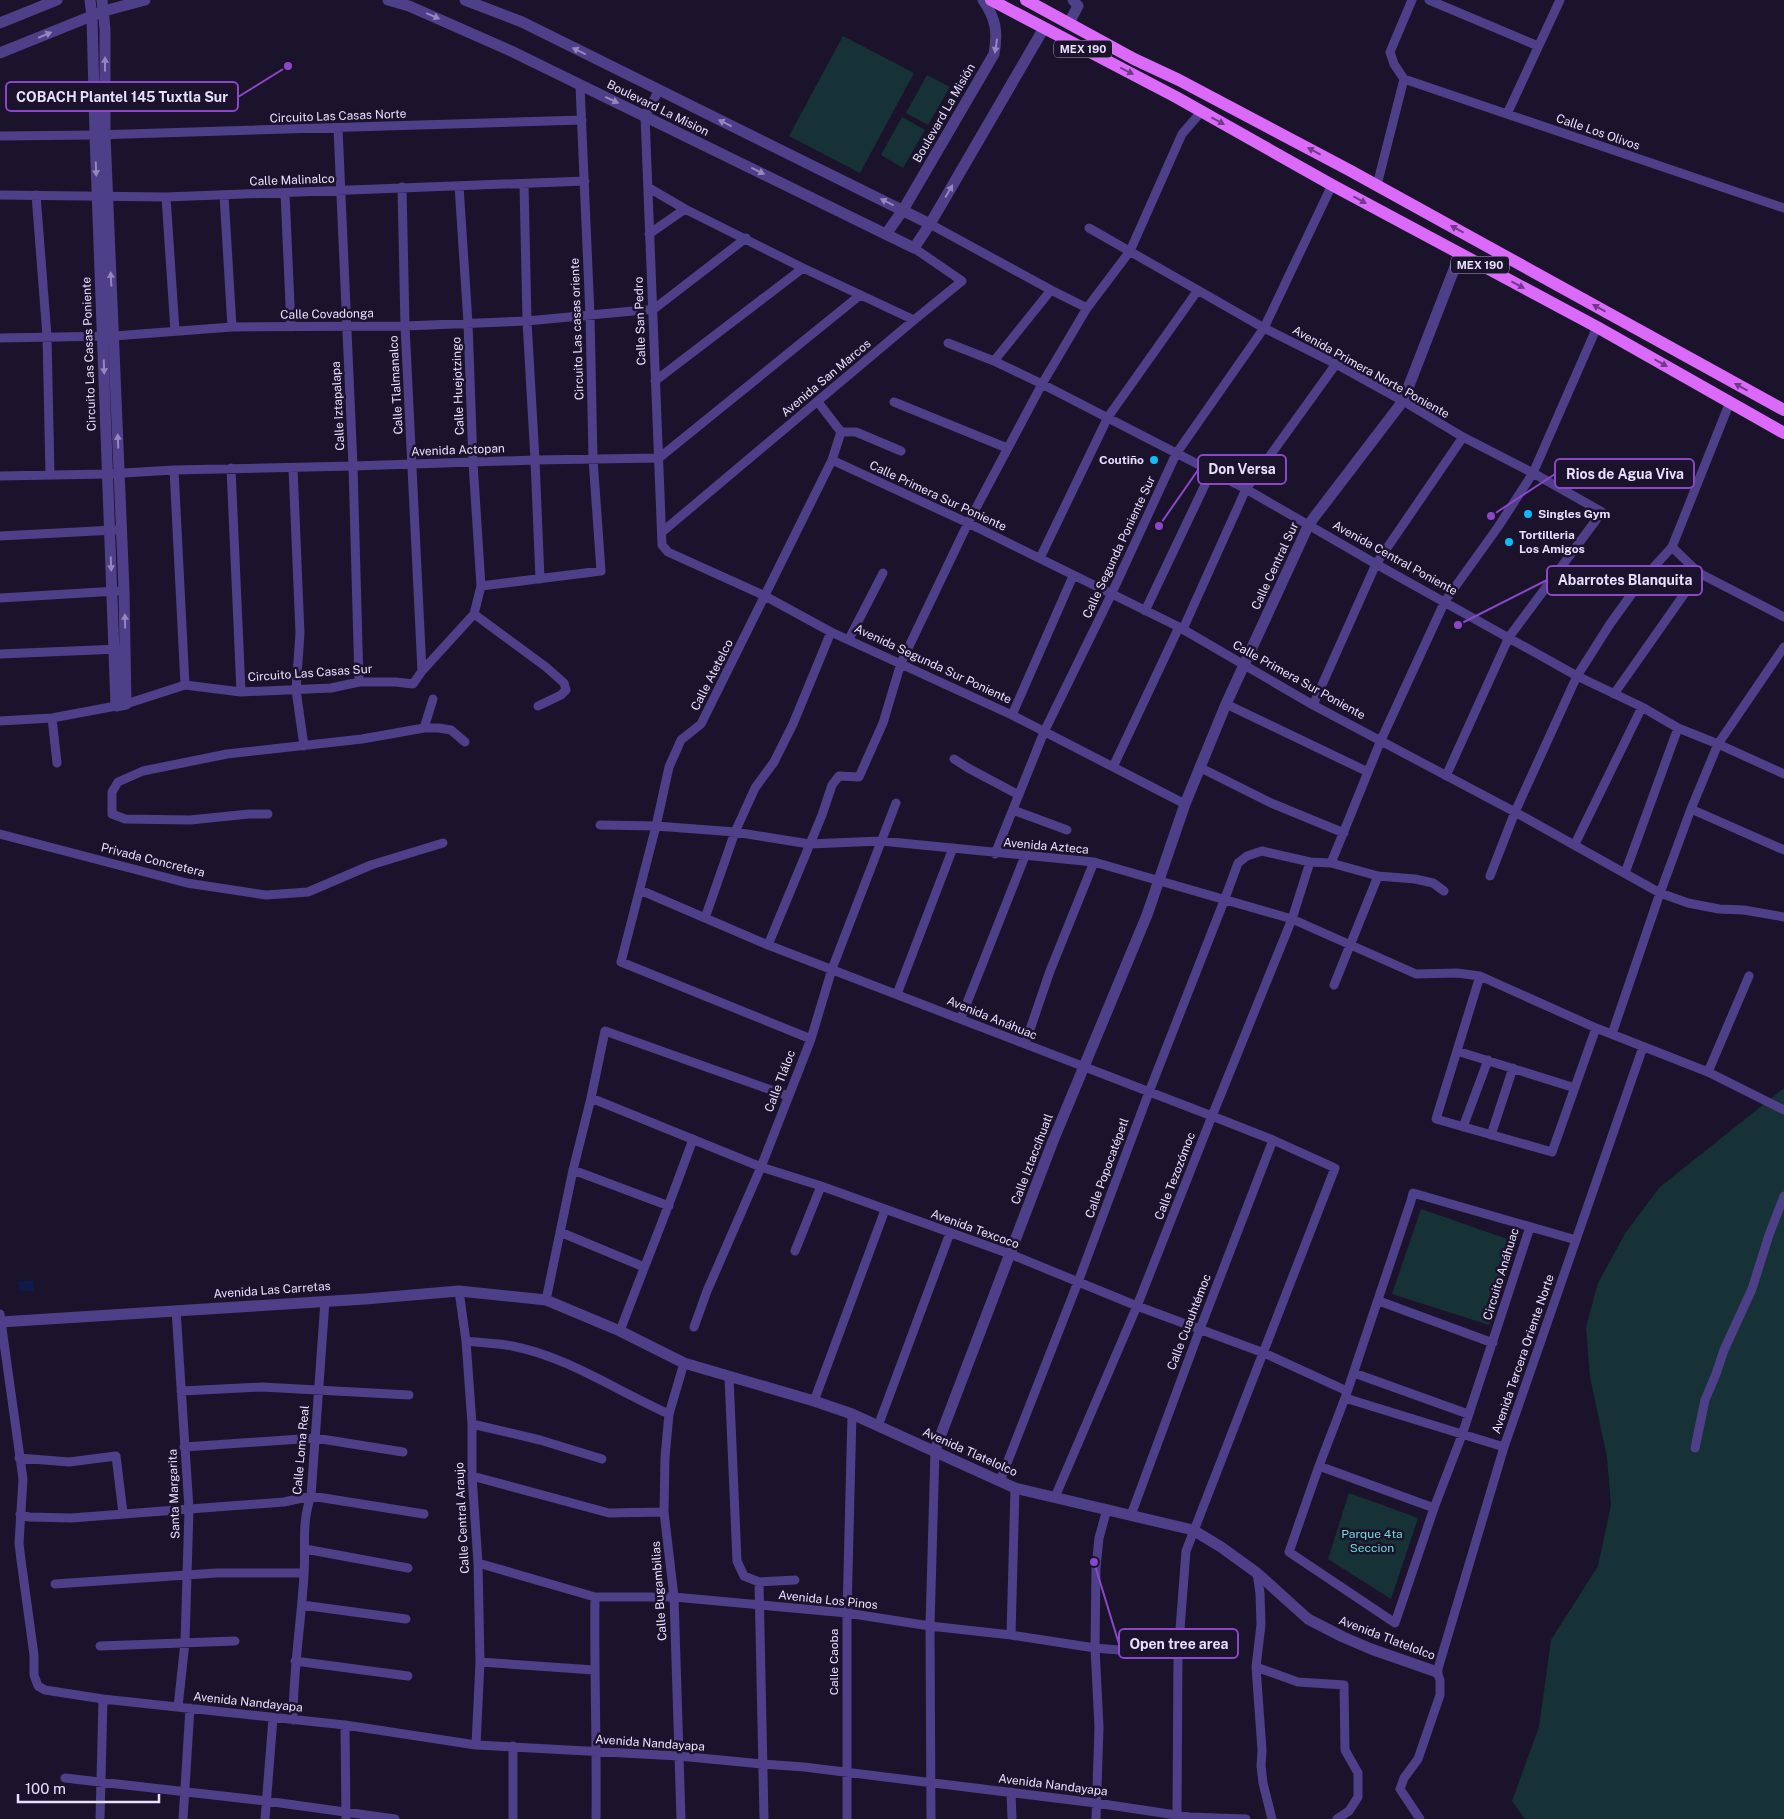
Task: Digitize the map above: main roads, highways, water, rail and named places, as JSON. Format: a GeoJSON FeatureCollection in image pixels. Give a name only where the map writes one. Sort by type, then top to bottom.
{"type":"FeatureCollection","features":[{"type":"Feature","properties":{"kind":"main road","name":"MEX 190"},"geometry":{"type":"LineString","coordinates":[[990,0],[1176,97],[1596,327],[1784,433]]}},
{"type":"Feature","properties":{"kind":"main road","name":"MEX 190"},"geometry":{"type":"LineString","coordinates":[[1026,0],[1048,5],[1071,21],[1377,185],[1784,410]]}},
{"type":"Feature","properties":{"kind":"water"},"geometry":{"type":"Polygon","coordinates":[[[18,1281],[34,1281],[34,1291],[19,1291],[18,1281]]]}},
{"type":"Feature","properties":{"kind":"place","name":"COBACH Plantel 145 Tuxtla Sur"},"geometry":{"type":"Point","coordinates":[288,66]}},
{"type":"Feature","properties":{"kind":"place","name":"Coutiño"},"geometry":{"type":"Point","coordinates":[1154,460]}},
{"type":"Feature","properties":{"kind":"place","name":"Singles Gym"},"geometry":{"type":"Point","coordinates":[1528,514]}},
{"type":"Feature","properties":{"kind":"place","name":"Rios de Agua Viva"},"geometry":{"type":"Point","coordinates":[1491,516]}},
{"type":"Feature","properties":{"kind":"place","name":"Don Versa"},"geometry":{"type":"Point","coordinates":[1159,526]}},
{"type":"Feature","properties":{"kind":"place","name":"Tortilleria Los Amigos"},"geometry":{"type":"Point","coordinates":[1509,542]}},
{"type":"Feature","properties":{"kind":"place","name":"Abarrotes Blanquita"},"geometry":{"type":"Point","coordinates":[1458,625]}},
{"type":"Feature","properties":{"kind":"place","name":"Open tree area"},"geometry":{"type":"Point","coordinates":[1094,1562]}},
{"type":"Feature","properties":{"kind":"park label","name":"Parque 4ta Seccion"},"geometry":{"type":"Point","coordinates":[1372,1541]}}]}
